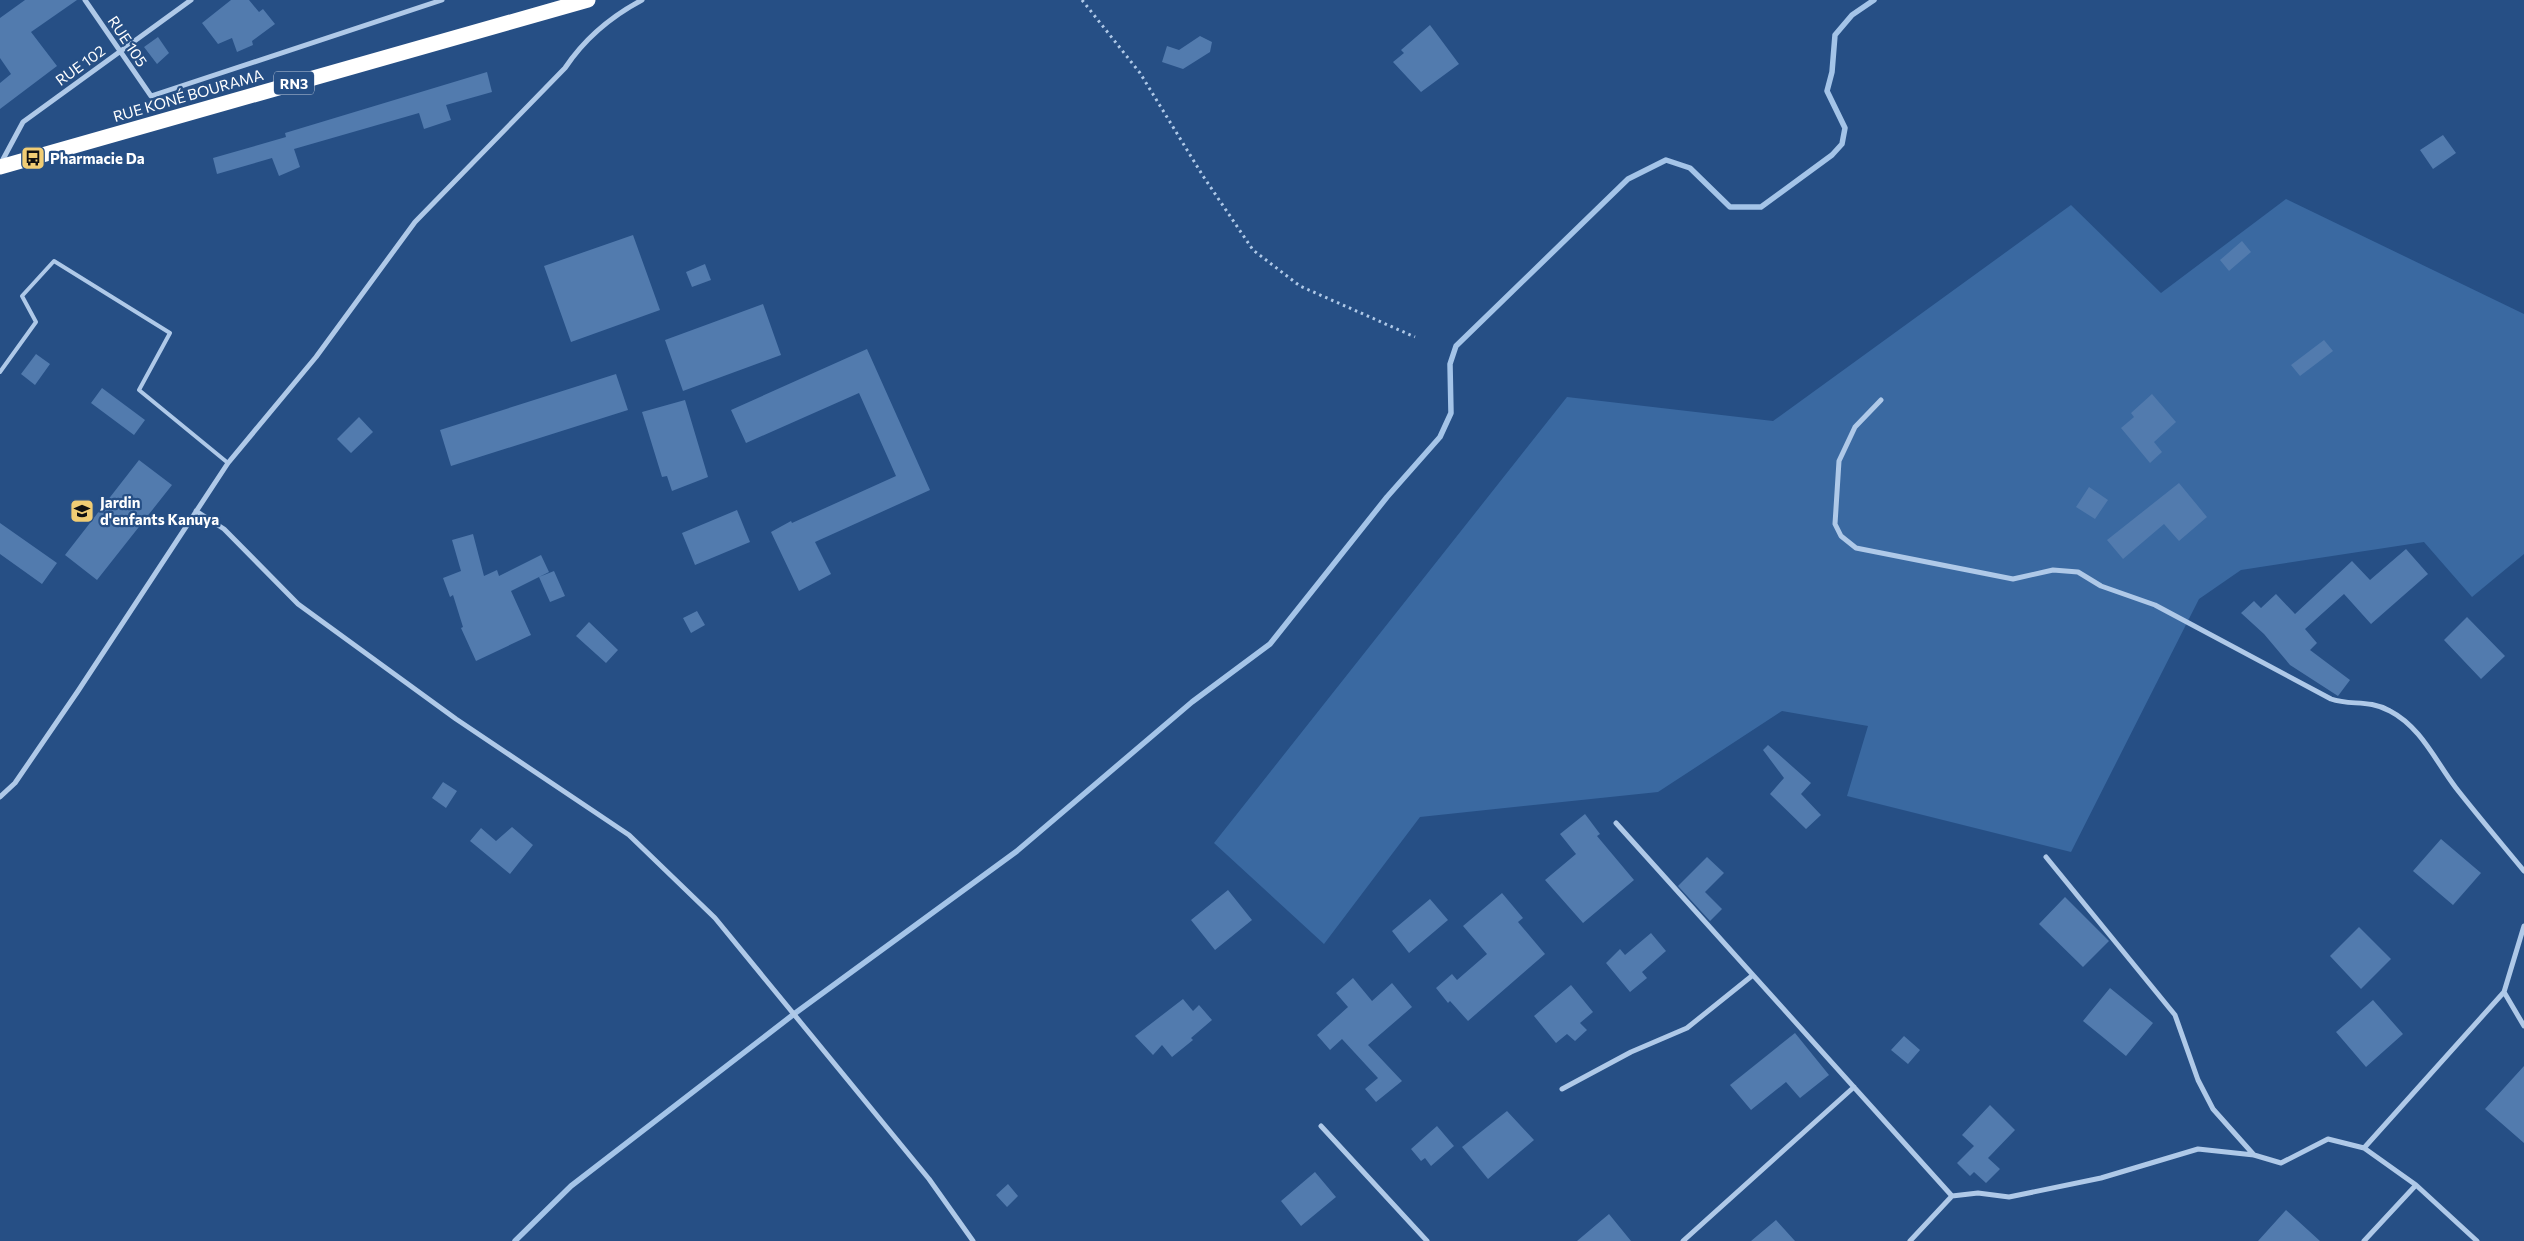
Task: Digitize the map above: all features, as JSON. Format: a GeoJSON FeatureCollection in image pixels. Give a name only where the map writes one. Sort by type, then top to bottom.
{"type":"FeatureCollection","features":[{"type":"Feature","properties":{"kind":"highway","name":"RUE KONÉ BOURAMA"},"geometry":{"type":"LineString","coordinates":[[0,166],[588,0]]}},
{"type":"Feature","properties":{"kind":"street","name":"RUE 105"},"geometry":{"type":"LineString","coordinates":[[85,0],[151,96],[442,0]]}},
{"type":"Feature","properties":{"kind":"street","name":"RUE 102"},"geometry":{"type":"LineString","coordinates":[[0,166],[23,122],[191,0]]}},
{"type":"Feature","properties":{"kind":"street"},"geometry":{"type":"LineString","coordinates":[[0,797],[15,784],[228,462],[316,357],[414,222],[552,82],[565,68],[578,48],[620,12],[642,0]]}},
{"type":"Feature","properties":{"kind":"street"},"geometry":{"type":"LineString","coordinates":[[1881,400],[1855,426],[1839,462],[1835,524],[1841,536],[1856,548],[2013,579],[2053,570],[2078,572],[2101,586],[2155,605],[2331,700],[2365,702],[2391,711],[2418,734],[2455,788],[2524,871]]}},
{"type":"Feature","properties":{"kind":"street"},"geometry":{"type":"LineString","coordinates":[[196,512],[224,529],[298,604],[456,718],[629,835],[715,918],[929,1179],[973,1241]]}},
{"type":"Feature","properties":{"kind":"street"},"geometry":{"type":"LineString","coordinates":[[1616,823],[1952,1196]]}},
{"type":"Feature","properties":{"kind":"street"},"geometry":{"type":"LineString","coordinates":[[2046,857],[2175,1015],[2198,1080],[2213,1110],[2254,1155]]}},
{"type":"Feature","properties":{"kind":"street"},"geometry":{"type":"LineString","coordinates":[[2364,1148],[2504,992],[2524,926]]}},
{"type":"Feature","properties":{"kind":"street"},"geometry":{"type":"LineString","coordinates":[[1562,1089],[1631,1052],[1687,1028],[1753,975]]}},
{"type":"Feature","properties":{"kind":"street"},"geometry":{"type":"LineString","coordinates":[[2504,992],[2524,1026]]}},
{"type":"Feature","properties":{"kind":"street"},"geometry":{"type":"LineString","coordinates":[[1684,1241],[1854,1087]]}},
{"type":"Feature","properties":{"kind":"street"},"geometry":{"type":"LineString","coordinates":[[1321,1126],[1427,1241]]}},
{"type":"Feature","properties":{"kind":"street"},"geometry":{"type":"LineString","coordinates":[[1910,1241],[1952,1196],[1978,1193],[2009,1197],[2101,1178],[2198,1149],[2254,1155],[2281,1163],[2328,1139],[2364,1148],[2416,1186],[2477,1241]]}},
{"type":"Feature","properties":{"kind":"street"},"geometry":{"type":"LineString","coordinates":[[2364,1241],[2416,1186]]}},
{"type":"Feature","properties":{"kind":"lane"},"geometry":{"type":"LineString","coordinates":[[0,372],[36,322],[22,296],[54,261],[170,333],[139,390],[228,462]]}},
{"type":"Feature","properties":{"kind":"path"},"geometry":{"type":"LineString","coordinates":[[1082,0],[1140,73],[1203,176],[1252,250],[1300,286],[1415,337]]}},
{"type":"Feature","properties":{"kind":"shaded area"},"geometry":{"type":"Polygon","coordinates":[[[2286,199],[2524,314],[2524,554],[2472,597],[2424,542],[2241,570],[2199,599],[2071,852],[1847,796],[1868,726],[1782,711],[1658,792],[1420,817],[1324,944],[1214,843],[1567,397],[1773,421],[2071,205],[2161,293],[2286,199]]]}},
{"type":"Feature","properties":{"kind":"building"},"geometry":{"type":"Polygon","coordinates":[[[25,0],[77,0],[31,32],[57,66],[0,109],[0,83],[11,74],[0,58],[0,18],[25,0]]]}},
{"type":"Feature","properties":{"kind":"building"},"geometry":{"type":"Polygon","coordinates":[[[231,0],[249,0],[259,12],[263,9],[275,24],[252,41],[253,45],[237,52],[232,38],[218,44],[202,23],[231,0]]]}},
{"type":"Feature","properties":{"kind":"building"},"geometry":{"type":"Polygon","coordinates":[[[1430,25],[1459,64],[1421,92],[1393,62],[1404,53],[1401,50],[1430,25]]]}},
{"type":"Feature","properties":{"kind":"building"},"geometry":{"type":"Polygon","coordinates":[[[1200,36],[1212,42],[1210,52],[1183,69],[1162,62],[1167,46],[1179,50],[1200,36]]]}},
{"type":"Feature","properties":{"kind":"building"},"geometry":{"type":"Polygon","coordinates":[[[158,37],[169,53],[157,64],[144,47],[158,37]]]}},
{"type":"Feature","properties":{"kind":"building"},"geometry":{"type":"Polygon","coordinates":[[[487,72],[492,92],[446,105],[451,120],[424,129],[419,113],[294,149],[300,167],[279,176],[272,158],[217,174],[213,158],[286,137],[285,133],[487,72]]]}},
{"type":"Feature","properties":{"kind":"building"},"geometry":{"type":"Polygon","coordinates":[[[2443,135],[2456,153],[2433,169],[2420,150],[2443,135]]]}},
{"type":"Feature","properties":{"kind":"building"},"geometry":{"type":"Polygon","coordinates":[[[633,235],[660,310],[571,342],[544,266],[633,235]]]}},
{"type":"Feature","properties":{"kind":"building"},"geometry":{"type":"Polygon","coordinates":[[[2242,241],[2251,252],[2229,271],[2220,260],[2242,241]]]}},
{"type":"Feature","properties":{"kind":"building"},"geometry":{"type":"Polygon","coordinates":[[[705,264],[711,280],[692,287],[686,272],[705,264]]]}},
{"type":"Feature","properties":{"kind":"building"},"geometry":{"type":"Polygon","coordinates":[[[763,304],[781,355],[683,391],[665,340],[763,304]]]}},
{"type":"Feature","properties":{"kind":"building"},"geometry":{"type":"Polygon","coordinates":[[[2324,340],[2333,351],[2300,376],[2291,365],[2324,340]]]}},
{"type":"Feature","properties":{"kind":"building"},"geometry":{"type":"Polygon","coordinates":[[[867,349],[930,490],[815,542],[831,574],[799,591],[771,532],[791,521],[792,523],[896,476],[859,393],[746,443],[731,410],[867,349]]]}},
{"type":"Feature","properties":{"kind":"building"},"geometry":{"type":"Polygon","coordinates":[[[36,354],[50,364],[35,385],[21,374],[36,354]]]}},
{"type":"Feature","properties":{"kind":"building"},"geometry":{"type":"Polygon","coordinates":[[[616,374],[628,410],[451,466],[440,430],[616,374]]]}},
{"type":"Feature","properties":{"kind":"building"},"geometry":{"type":"Polygon","coordinates":[[[102,388],[145,420],[134,435],[91,403],[102,388]]]}},
{"type":"Feature","properties":{"kind":"building"},"geometry":{"type":"Polygon","coordinates":[[[2152,394],[2176,422],[2154,442],[2162,452],[2150,463],[2121,428],[2134,417],[2131,413],[2152,394]]]}},
{"type":"Feature","properties":{"kind":"building"},"geometry":{"type":"Polygon","coordinates":[[[685,400],[708,477],[672,491],[667,476],[662,477],[642,412],[685,400]]]}},
{"type":"Feature","properties":{"kind":"building"},"geometry":{"type":"Polygon","coordinates":[[[359,417],[373,432],[351,453],[337,439],[359,417]]]}},
{"type":"Feature","properties":{"kind":"building"},"geometry":{"type":"Polygon","coordinates":[[[139,460],[172,485],[97,580],[65,555],[139,460]]]}},
{"type":"Feature","properties":{"kind":"building"},"geometry":{"type":"Polygon","coordinates":[[[2179,483],[2207,517],[2179,541],[2164,524],[2123,559],[2107,540],[2179,483]]]}},
{"type":"Feature","properties":{"kind":"building"},"geometry":{"type":"Polygon","coordinates":[[[2089,487],[2108,500],[2095,519],[2076,507],[2089,487]]]}},
{"type":"Feature","properties":{"kind":"building"},"geometry":{"type":"Polygon","coordinates":[[[737,510],[750,542],[695,565],[682,533],[737,510]]]}},
{"type":"Feature","properties":{"kind":"building"},"geometry":{"type":"Polygon","coordinates":[[[0,523],[57,563],[42,584],[0,554],[0,523]]]}},
{"type":"Feature","properties":{"kind":"building"},"geometry":{"type":"Polygon","coordinates":[[[473,534],[484,576],[497,570],[499,576],[541,555],[549,572],[511,591],[531,635],[476,661],[461,628],[463,627],[453,595],[450,597],[443,578],[461,571],[452,540],[473,534]]]}},
{"type":"Feature","properties":{"kind":"building"},"geometry":{"type":"Polygon","coordinates":[[[2406,549],[2428,574],[2371,624],[2344,594],[2305,629],[2317,643],[2310,650],[2350,680],[2338,696],[2290,665],[2264,634],[2241,613],[2254,601],[2261,608],[2276,594],[2295,614],[2352,561],[2370,580],[2406,549]]]}},
{"type":"Feature","properties":{"kind":"building"},"geometry":{"type":"Polygon","coordinates":[[[554,571],[565,596],[550,602],[539,577],[554,571]]]}},
{"type":"Feature","properties":{"kind":"building"},"geometry":{"type":"Polygon","coordinates":[[[697,611],[705,625],[691,633],[683,618],[697,611]]]}},
{"type":"Feature","properties":{"kind":"building"},"geometry":{"type":"Polygon","coordinates":[[[2467,617],[2505,656],[2481,679],[2444,640],[2467,617]]]}},
{"type":"Feature","properties":{"kind":"building"},"geometry":{"type":"Polygon","coordinates":[[[589,622],[618,650],[606,663],[576,636],[589,622]]]}},
{"type":"Feature","properties":{"kind":"building"},"geometry":{"type":"Polygon","coordinates":[[[1768,745],[1811,783],[1801,794],[1821,815],[1806,829],[1770,794],[1784,778],[1763,750],[1768,745]]]}},
{"type":"Feature","properties":{"kind":"building"},"geometry":{"type":"Polygon","coordinates":[[[443,782],[457,791],[446,808],[432,798],[443,782]]]}},
{"type":"Feature","properties":{"kind":"building"},"geometry":{"type":"Polygon","coordinates":[[[1585,814],[1600,834],[1597,836],[1634,880],[1583,923],[1545,880],[1576,854],[1560,834],[1585,814]]]}},
{"type":"Feature","properties":{"kind":"building"},"geometry":{"type":"Polygon","coordinates":[[[512,827],[533,845],[510,874],[470,841],[481,828],[496,841],[512,827]]]}},
{"type":"Feature","properties":{"kind":"building"},"geometry":{"type":"Polygon","coordinates":[[[2441,839],[2481,873],[2453,905],[2413,871],[2441,839]]]}},
{"type":"Feature","properties":{"kind":"building"},"geometry":{"type":"Polygon","coordinates":[[[1707,857],[1724,873],[1705,892],[1722,909],[1710,921],[1678,886],[1707,857]]]}},
{"type":"Feature","properties":{"kind":"building"},"geometry":{"type":"Polygon","coordinates":[[[1228,890],[1252,920],[1215,950],[1191,920],[1228,890]]]}},
{"type":"Feature","properties":{"kind":"building"},"geometry":{"type":"Polygon","coordinates":[[[1502,893],[1523,918],[1518,922],[1545,954],[1468,1021],[1450,1001],[1448,1003],[1436,988],[1452,974],[1457,980],[1487,954],[1463,926],[1502,893]]]}},
{"type":"Feature","properties":{"kind":"building"},"geometry":{"type":"Polygon","coordinates":[[[2065,897],[2109,941],[2083,967],[2039,924],[2065,897]]]}},
{"type":"Feature","properties":{"kind":"building"},"geometry":{"type":"Polygon","coordinates":[[[1430,899],[1448,920],[1409,953],[1392,931],[1430,899]]]}},
{"type":"Feature","properties":{"kind":"building"},"geometry":{"type":"Polygon","coordinates":[[[2359,927],[2391,959],[2361,989],[2330,956],[2359,927]]]}},
{"type":"Feature","properties":{"kind":"building"},"geometry":{"type":"Polygon","coordinates":[[[1651,933],[1666,951],[1642,972],[1647,978],[1630,992],[1606,963],[1620,949],[1625,955],[1651,933]]]}},
{"type":"Feature","properties":{"kind":"building"},"geometry":{"type":"Polygon","coordinates":[[[1353,978],[1372,1001],[1392,983],[1412,1007],[1368,1045],[1402,1081],[1376,1102],[1365,1089],[1378,1078],[1342,1039],[1330,1050],[1317,1035],[1348,1007],[1336,993],[1353,978]]]}},
{"type":"Feature","properties":{"kind":"building"},"geometry":{"type":"Polygon","coordinates":[[[1571,985],[1593,1012],[1580,1023],[1587,1030],[1575,1041],[1567,1034],[1556,1043],[1534,1016],[1571,985]]]}},
{"type":"Feature","properties":{"kind":"building"},"geometry":{"type":"Polygon","coordinates":[[[2110,988],[2153,1023],[2126,1056],[2083,1021],[2110,988]]]}},
{"type":"Feature","properties":{"kind":"building"},"geometry":{"type":"Polygon","coordinates":[[[1183,999],[1193,1011],[1199,1005],[1212,1020],[1191,1038],[1193,1040],[1172,1057],[1162,1045],[1153,1055],[1135,1036],[1183,999]]]}},
{"type":"Feature","properties":{"kind":"building"},"geometry":{"type":"Polygon","coordinates":[[[2373,1000],[2403,1034],[2366,1067],[2336,1032],[2373,1000]]]}},
{"type":"Feature","properties":{"kind":"building"},"geometry":{"type":"Polygon","coordinates":[[[1795,1033],[1829,1075],[1800,1098],[1786,1082],[1751,1110],[1730,1085],[1795,1033]]]}},
{"type":"Feature","properties":{"kind":"building"},"geometry":{"type":"Polygon","coordinates":[[[1904,1036],[1920,1050],[1908,1064],[1891,1050],[1904,1036]]]}},
{"type":"Feature","properties":{"kind":"building"},"geometry":{"type":"Polygon","coordinates":[[[2524,1066],[2524,1143],[2485,1109],[2524,1066]]]}},
{"type":"Feature","properties":{"kind":"building"},"geometry":{"type":"Polygon","coordinates":[[[1990,1105],[2015,1130],[1988,1158],[2000,1169],[1986,1183],[1974,1172],[1970,1176],[1957,1163],[1974,1146],[1962,1135],[1990,1105]]]}},
{"type":"Feature","properties":{"kind":"building"},"geometry":{"type":"Polygon","coordinates":[[[1507,1111],[1534,1140],[1488,1179],[1462,1147],[1507,1111]]]}},
{"type":"Feature","properties":{"kind":"building"},"geometry":{"type":"Polygon","coordinates":[[[1437,1126],[1454,1146],[1431,1166],[1425,1158],[1421,1161],[1411,1149],[1437,1126]]]}},
{"type":"Feature","properties":{"kind":"building"},"geometry":{"type":"Polygon","coordinates":[[[1315,1172],[1336,1197],[1301,1226],[1281,1201],[1315,1172]]]}},
{"type":"Feature","properties":{"kind":"building"},"geometry":{"type":"Polygon","coordinates":[[[1008,1184],[1018,1196],[1007,1207],[996,1195],[1008,1184]]]}},
{"type":"Feature","properties":{"kind":"building"},"geometry":{"type":"Polygon","coordinates":[[[2286,1210],[2320,1241],[2258,1241],[2286,1210]]]}},
{"type":"Feature","properties":{"kind":"building"},"geometry":{"type":"Polygon","coordinates":[[[1609,1214],[1631,1241],[1577,1241],[1609,1214]]]}},
{"type":"Feature","properties":{"kind":"building"},"geometry":{"type":"Polygon","coordinates":[[[1776,1220],[1795,1241],[1751,1241],[1776,1220]]]}},
{"type":"Feature","properties":{"kind":"waterway"},"geometry":{"type":"LineString","coordinates":[[515,1241],[571,1186],[794,1014],[1017,851],[1192,702],[1270,644],[1387,497],[1440,437],[1451,413],[1450,364],[1456,346],[1628,179],[1666,160],[1690,168],[1730,207],[1761,207],[1832,155],[1842,144],[1845,128],[1827,91],[1832,72],[1835,35],[1852,15],[1874,0]]}},
{"type":"Feature","properties":{"kind":"place","name":"Pharmacie Da"},"geometry":{"type":"Point","coordinates":[33,158]}},
{"type":"Feature","properties":{"kind":"place","name":"Jardin d'enfants Kanuya"},"geometry":{"type":"Point","coordinates":[82,511]}}]}
